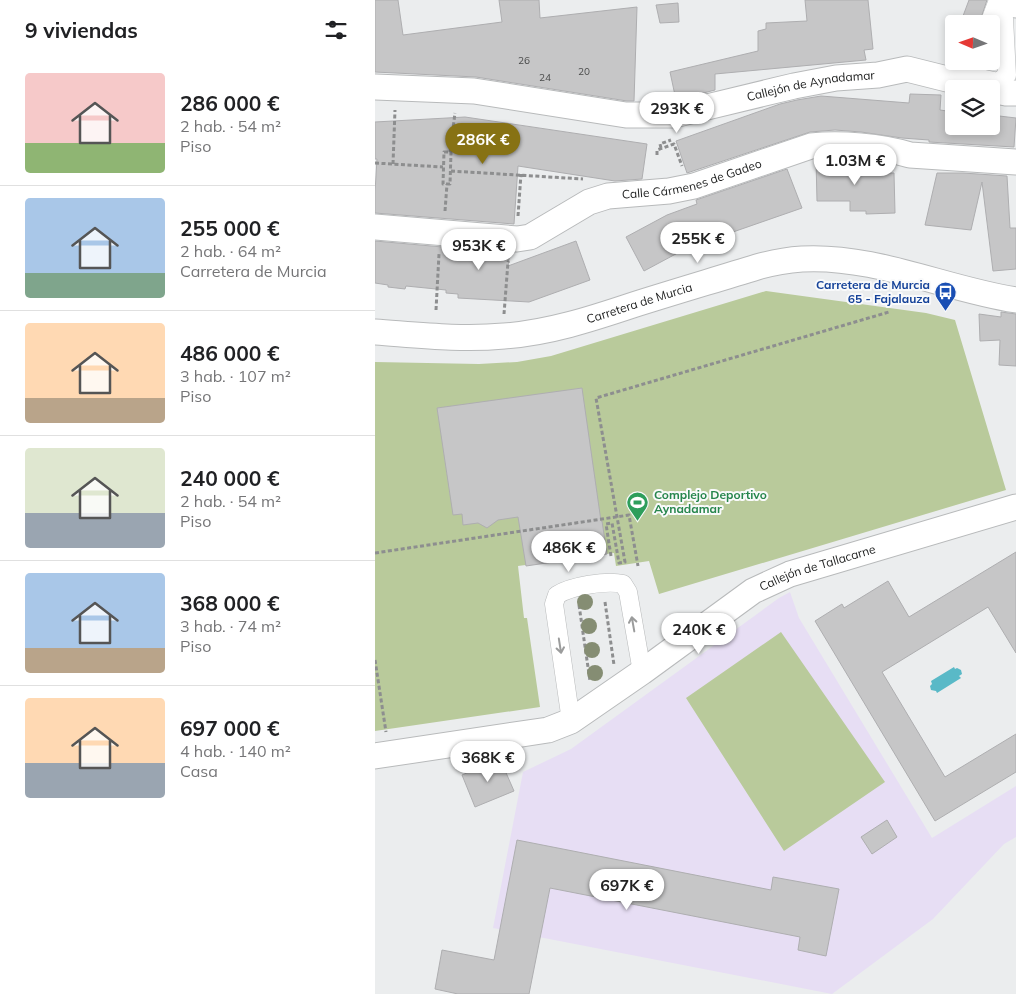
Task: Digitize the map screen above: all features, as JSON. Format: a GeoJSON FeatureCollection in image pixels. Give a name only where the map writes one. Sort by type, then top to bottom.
{"type":"FeatureCollection","features":[{"type":"Feature","properties":{"kind":"street"},"geometry":{"type":"LineString","coordinates":[[992,15],[998,0]]}},
{"type":"Feature","properties":{"kind":"street"},"geometry":{"type":"LineString","coordinates":[[969,70],[967,75],[998,82],[1007,74],[1003,0]]}},
{"type":"Feature","properties":{"kind":"street"},"geometry":{"type":"LineString","coordinates":[[1016,0],[1016,5]]}},
{"type":"Feature","properties":{"kind":"street","name":"Callejón de Aynadamar"},"geometry":{"type":"LineString","coordinates":[[375,87],[475,91],[626,115],[674,115],[794,86],[836,78],[878,75],[907,69],[953,80]]}},
{"type":"Feature","properties":{"kind":"street","name":"Callejón de Aynadamar"},"geometry":{"type":"LineString","coordinates":[[1000,92],[1016,93]]}},
{"type":"Feature","properties":{"kind":"street","name":"Calle Cármenes de Gadeo"},"geometry":{"type":"LineString","coordinates":[[375,227],[517,239],[529,237],[589,202],[598,199],[608,196],[669,191],[694,186],[811,146],[830,144],[893,150],[909,155],[1016,162]]}},
{"type":"Feature","properties":{"kind":"street","name":"Carretera de Murcia"},"geometry":{"type":"LineString","coordinates":[[375,332],[472,338],[530,333],[578,323],[757,267],[781,261],[801,259],[823,259],[868,264],[1016,300]]}},
{"type":"Feature","properties":{"kind":"street","name":"Callejón de Tallacarne"},"geometry":{"type":"LineString","coordinates":[[375,756],[547,730],[571,721],[753,591],[790,574],[1016,507]]}},
{"type":"Feature","properties":{"kind":"street"},"geometry":{"type":"LineString","coordinates":[[571,721],[554,604],[557,594],[566,589],[613,582],[623,584],[628,592],[642,672]]}},
{"type":"Feature","properties":{"kind":"path"},"geometry":{"type":"LineString","coordinates":[[393,164],[395,104]]}},
{"type":"Feature","properties":{"kind":"path"},"geometry":{"type":"LineString","coordinates":[[446,200],[447,184],[450,184],[450,152],[457,104]]}},
{"type":"Feature","properties":{"kind":"path"},"geometry":{"type":"LineString","coordinates":[[661,148],[660,144],[670,140]]}},
{"type":"Feature","properties":{"kind":"path"},"geometry":{"type":"LineString","coordinates":[[657,155],[657,150],[674,144],[684,172]]}},
{"type":"Feature","properties":{"kind":"path"},"geometry":{"type":"LineString","coordinates":[[447,184],[443,184],[444,152],[450,152]]}},
{"type":"Feature","properties":{"kind":"path"},"geometry":{"type":"LineString","coordinates":[[375,163],[443,167]]}},
{"type":"Feature","properties":{"kind":"path"},"geometry":{"type":"LineString","coordinates":[[451,171],[521,174],[589,180]]}},
{"type":"Feature","properties":{"kind":"path"},"geometry":{"type":"LineString","coordinates":[[517,222],[521,174]]}},
{"type":"Feature","properties":{"kind":"path"},"geometry":{"type":"LineString","coordinates":[[435,310],[439,247]]}},
{"type":"Feature","properties":{"kind":"path"},"geometry":{"type":"LineString","coordinates":[[503,322],[507,271]]}},
{"type":"Feature","properties":{"kind":"path"},"geometry":{"type":"LineString","coordinates":[[611,556],[606,524],[612,523],[619,563],[625,562],[596,398],[889,312]]}},
{"type":"Feature","properties":{"kind":"path"},"geometry":{"type":"LineString","coordinates":[[375,553],[629,515],[638,566]]}},
{"type":"Feature","properties":{"kind":"path"},"geometry":{"type":"LineString","coordinates":[[578,596],[591,686]]}},
{"type":"Feature","properties":{"kind":"path"},"geometry":{"type":"LineString","coordinates":[[605,602],[615,668]]}},
{"type":"Feature","properties":{"kind":"path"},"geometry":{"type":"LineString","coordinates":[[375,660],[386,733]]}},
{"type":"Feature","properties":{"kind":"shaded area"},"geometry":{"type":"Polygon","coordinates":[[[790,592],[799,618],[932,838],[1016,786],[1016,837],[1004,844],[933,919],[832,994],[493,928],[523,772],[571,749],[779,598],[790,592]]]}},
{"type":"Feature","properties":{"kind":"green space","name":"Complejo Deportivo Aynadamar"},"geometry":{"type":"Polygon","coordinates":[[[766,291],[926,313],[955,320],[1006,490],[659,594],[649,561],[616,566],[614,553],[518,566],[524,618],[527,618],[540,707],[375,731],[375,362],[479,364],[517,362],[551,356],[766,291]]]}},
{"type":"Feature","properties":{"kind":"green space"},"geometry":{"type":"Polygon","coordinates":[[[781,632],[885,782],[784,851],[686,698],[781,632]]]}},
{"type":"Feature","properties":{"kind":"water"},"geometry":{"type":"Polygon","coordinates":[[[954,667],[961,670],[962,674],[959,676],[961,678],[937,693],[931,690],[931,681],[954,667]]]}},
{"type":"Feature","properties":{"kind":"building"},"geometry":{"type":"Polygon","coordinates":[[[375,0],[398,0],[403,35],[502,22],[499,0],[539,0],[540,18],[637,7],[634,101],[476,77],[375,72],[375,0]]]}},
{"type":"Feature","properties":{"kind":"building"},"geometry":{"type":"Polygon","coordinates":[[[805,0],[868,0],[873,49],[864,50],[866,60],[715,74],[715,90],[676,100],[670,72],[758,51],[758,31],[766,29],[766,23],[807,21],[805,0]]]}},
{"type":"Feature","properties":{"kind":"building"},"geometry":{"type":"Polygon","coordinates":[[[969,0],[987,0],[982,15],[963,15],[969,0]]]}},
{"type":"Feature","properties":{"kind":"building"},"geometry":{"type":"Polygon","coordinates":[[[678,3],[679,22],[660,23],[656,5],[678,3]]]}},
{"type":"Feature","properties":{"kind":"building"},"geometry":{"type":"Polygon","coordinates":[[[910,94],[941,95],[940,110],[945,111],[945,135],[1000,135],[1000,116],[1016,118],[1014,147],[929,142],[929,140],[835,130],[810,132],[687,173],[676,141],[780,104],[821,96],[909,103],[910,94]]]}},
{"type":"Feature","properties":{"kind":"building"},"geometry":{"type":"Polygon","coordinates":[[[465,117],[647,144],[642,179],[615,181],[518,166],[514,224],[375,213],[377,159],[375,159],[375,122],[465,117]]]}},
{"type":"Feature","properties":{"kind":"building"},"geometry":{"type":"Polygon","coordinates":[[[816,160],[864,161],[865,174],[894,173],[895,213],[866,214],[866,211],[850,211],[850,201],[817,201],[816,160]]]}},
{"type":"Feature","properties":{"kind":"building"},"geometry":{"type":"Polygon","coordinates":[[[787,169],[802,208],[687,248],[644,271],[626,237],[667,215],[697,204],[696,200],[787,169]]]}},
{"type":"Feature","properties":{"kind":"building"},"geometry":{"type":"Polygon","coordinates":[[[937,173],[1007,176],[1010,228],[1016,228],[1016,269],[993,271],[982,182],[971,230],[925,225],[937,173]]]}},
{"type":"Feature","properties":{"kind":"building"},"geometry":{"type":"Polygon","coordinates":[[[375,241],[510,253],[508,266],[576,241],[590,280],[529,302],[458,298],[458,294],[446,293],[446,290],[406,286],[405,289],[388,287],[388,285],[375,283],[375,241]]]}},
{"type":"Feature","properties":{"kind":"building"},"geometry":{"type":"Polygon","coordinates":[[[1001,312],[1016,314],[1016,366],[999,365],[1000,340],[980,341],[979,314],[1001,317],[1001,312]]]}},
{"type":"Feature","properties":{"kind":"building"},"geometry":{"type":"Polygon","coordinates":[[[582,388],[607,554],[526,566],[518,517],[498,520],[487,528],[478,523],[463,525],[462,514],[453,515],[437,408],[582,388]]]}},
{"type":"Feature","properties":{"kind":"building"},"geometry":{"type":"Polygon","coordinates":[[[1016,552],[1016,653],[988,607],[882,672],[945,777],[1016,734],[1016,772],[935,821],[815,621],[842,604],[844,608],[888,581],[909,617],[1016,552]]]}},
{"type":"Feature","properties":{"kind":"building"},"geometry":{"type":"Polygon","coordinates":[[[500,759],[514,791],[475,807],[462,775],[500,759]]]}},
{"type":"Feature","properties":{"kind":"building"},"geometry":{"type":"Polygon","coordinates":[[[887,820],[897,837],[872,854],[861,837],[887,820]]]}},
{"type":"Feature","properties":{"kind":"building"},"geometry":{"type":"Polygon","coordinates":[[[517,840],[771,890],[773,877],[839,889],[826,956],[798,950],[800,937],[550,888],[529,994],[458,994],[435,989],[442,950],[494,960],[517,840]]]}},
{"type":"Feature","properties":{"kind":"place","name":"Carretera de Murcia 65 - Fajalauza"},"geometry":{"type":"Point","coordinates":[946,311]}},
{"type":"Feature","properties":{"kind":"place","name":"Complejo Deportivo Aynadamar"},"geometry":{"type":"Point","coordinates":[638,521]}}]}
